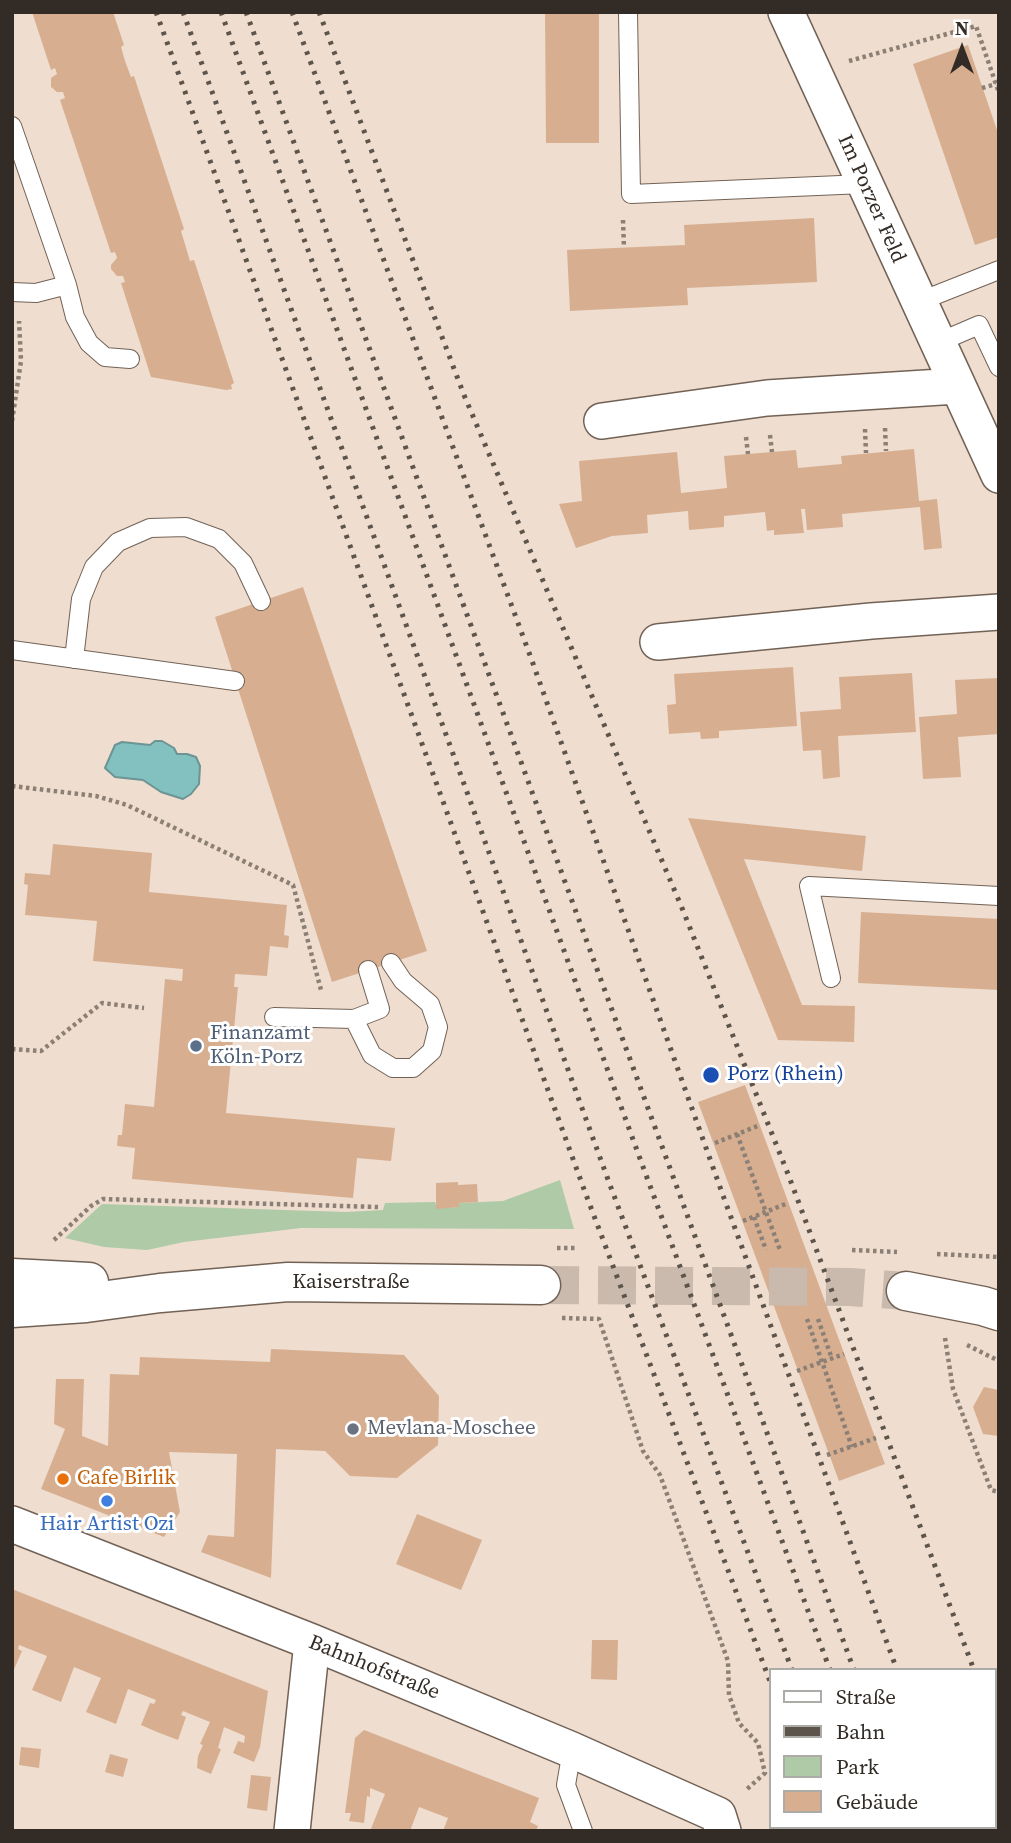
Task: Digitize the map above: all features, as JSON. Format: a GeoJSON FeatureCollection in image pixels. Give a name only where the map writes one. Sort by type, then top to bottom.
{"type":"FeatureCollection","features":[{"type":"Feature","properties":{"kind":"main road","name":"Kaiserstraße"},"geometry":{"type":"LineString","coordinates":[[12,1278],[86,1282],[160,1293]]}},
{"type":"Feature","properties":{"kind":"main road","name":"Kaiserstraße"},"geometry":{"type":"LineString","coordinates":[[12,1308],[288,1282],[541,1285]]}},
{"type":"Feature","properties":{"kind":"main road"},"geometry":{"type":"LineString","coordinates":[[906,1291],[999,1311]]}},
{"type":"Feature","properties":{"kind":"street","name":"Im Porzer Feld"},"geometry":{"type":"LineString","coordinates":[[786,12],[999,474]]}},
{"type":"Feature","properties":{"kind":"street"},"geometry":{"type":"LineString","coordinates":[[602,421],[767,398],[957,386]]}},
{"type":"Feature","properties":{"kind":"street"},"geometry":{"type":"LineString","coordinates":[[658,642],[871,621],[999,612]]}},
{"type":"Feature","properties":{"kind":"street","name":"Bahnhofstraße"},"geometry":{"type":"LineString","coordinates":[[12,1524],[312,1642],[572,1750],[718,1815],[723,1831]]}},
{"type":"Feature","properties":{"kind":"street"},"geometry":{"type":"LineString","coordinates":[[292,1831],[312,1642]]}},
{"type":"Feature","properties":{"kind":"lane"},"geometry":{"type":"LineString","coordinates":[[628,12],[631,194],[863,184]]}},
{"type":"Feature","properties":{"kind":"lane"},"geometry":{"type":"LineString","coordinates":[[12,126],[67,285],[75,317],[89,343],[105,356],[130,359]]}},
{"type":"Feature","properties":{"kind":"lane"},"geometry":{"type":"LineString","coordinates":[[918,302],[999,270]]}},
{"type":"Feature","properties":{"kind":"lane"},"geometry":{"type":"LineString","coordinates":[[15,292],[36,293],[67,285]]}},
{"type":"Feature","properties":{"kind":"lane"},"geometry":{"type":"LineString","coordinates":[[937,344],[979,325],[999,367]]}},
{"type":"Feature","properties":{"kind":"lane"},"geometry":{"type":"LineString","coordinates":[[74,659],[81,599],[94,567],[118,542],[150,528],[186,527],[219,539],[243,563],[261,601]]}},
{"type":"Feature","properties":{"kind":"lane"},"geometry":{"type":"LineString","coordinates":[[12,650],[235,681]]}},
{"type":"Feature","properties":{"kind":"lane"},"geometry":{"type":"LineString","coordinates":[[831,978],[809,886],[999,896]]}},
{"type":"Feature","properties":{"kind":"lane"},"geometry":{"type":"LineString","coordinates":[[354,1019],[372,1055],[393,1068],[413,1068],[432,1051],[438,1027],[430,1004],[402,982],[391,963]]}},
{"type":"Feature","properties":{"kind":"lane"},"geometry":{"type":"LineString","coordinates":[[274,1017],[354,1019],[380,1009],[368,970]]}},
{"type":"Feature","properties":{"kind":"lane"},"geometry":{"type":"LineString","coordinates":[[572,1750],[566,1784],[583,1831]]}},
{"type":"Feature","properties":{"kind":"path"},"geometry":{"type":"LineString","coordinates":[[815,71],[976,26],[999,93]]}},
{"type":"Feature","properties":{"kind":"path"},"geometry":{"type":"LineString","coordinates":[[982,88],[996,84]]}},
{"type":"Feature","properties":{"kind":"path"},"geometry":{"type":"LineString","coordinates":[[12,421],[21,361],[15,292]]}},
{"type":"Feature","properties":{"kind":"path"},"geometry":{"type":"LineString","coordinates":[[12,786],[96,796],[127,805],[293,885],[328,1018]]}},
{"type":"Feature","properties":{"kind":"path"},"geometry":{"type":"LineString","coordinates":[[12,1049],[41,1051],[102,1003],[144,1008]]}},
{"type":"Feature","properties":{"kind":"path"},"geometry":{"type":"LineString","coordinates":[[715,1143],[760,1125]]}},
{"type":"Feature","properties":{"kind":"path"},"geometry":{"type":"LineString","coordinates":[[737,1134],[780,1250]]}},
{"type":"Feature","properties":{"kind":"path"},"geometry":{"type":"LineString","coordinates":[[46,1246],[91,1206],[103,1199],[378,1207]]}},
{"type":"Feature","properties":{"kind":"path"},"geometry":{"type":"LineString","coordinates":[[743,1221],[788,1203]]}},
{"type":"Feature","properties":{"kind":"path"},"geometry":{"type":"LineString","coordinates":[[754,1217],[766,1250]]}},
{"type":"Feature","properties":{"kind":"path"},"geometry":{"type":"LineString","coordinates":[[599,1319],[643,1451],[660,1475],[728,1661],[729,1695],[739,1723],[758,1743],[765,1773]]}},
{"type":"Feature","properties":{"kind":"path"},"geometry":{"type":"LineString","coordinates":[[807,1319],[852,1447]]}},
{"type":"Feature","properties":{"kind":"path"},"geometry":{"type":"LineString","coordinates":[[818,1319],[832,1359]]}},
{"type":"Feature","properties":{"kind":"path"},"geometry":{"type":"LineString","coordinates":[[944,1334],[953,1389],[992,1490],[999,1492]]}},
{"type":"Feature","properties":{"kind":"path"},"geometry":{"type":"LineString","coordinates":[[797,1371],[844,1354]]}},
{"type":"Feature","properties":{"kind":"path"},"geometry":{"type":"LineString","coordinates":[[827,1455],[876,1438]]}},
{"type":"Feature","properties":{"kind":"green space"},"geometry":{"type":"Polygon","coordinates":[[[560,1180],[574,1229],[301,1228],[184,1242],[147,1250],[104,1247],[65,1238],[102,1204],[346,1212],[383,1210],[385,1203],[435,1202],[437,1208],[459,1207],[459,1203],[503,1201],[560,1180]]]}},
{"type":"Feature","properties":{"kind":"water"},"geometry":{"type":"Polygon","coordinates":[[[155,741],[162,741],[174,748],[177,754],[196,757],[200,766],[199,784],[183,799],[161,792],[143,780],[115,777],[105,768],[115,745],[122,742],[150,745],[155,741]]]}},
{"type":"Feature","properties":{"kind":"building"},"geometry":{"type":"Polygon","coordinates":[[[32,12],[113,12],[124,45],[121,47],[125,61],[131,77],[134,76],[184,229],[181,231],[190,261],[194,260],[234,383],[231,385],[232,389],[151,377],[121,283],[125,282],[123,276],[117,276],[111,269],[117,258],[115,252],[111,253],[60,100],[65,98],[63,92],[57,92],[51,87],[51,78],[57,74],[55,68],[51,70],[32,12]]]}},
{"type":"Feature","properties":{"kind":"building"},"geometry":{"type":"Polygon","coordinates":[[[545,12],[599,12],[599,143],[546,143],[545,12]]]}},
{"type":"Feature","properties":{"kind":"building"},"geometry":{"type":"Polygon","coordinates":[[[968,45],[999,136],[999,237],[975,245],[913,64],[968,45]]]}},
{"type":"Feature","properties":{"kind":"building"},"geometry":{"type":"Polygon","coordinates":[[[814,218],[817,282],[687,288],[688,305],[570,311],[567,250],[685,245],[684,225],[814,218]]]}},
{"type":"Feature","properties":{"kind":"building"},"geometry":{"type":"Polygon","coordinates":[[[914,449],[919,501],[937,499],[942,548],[924,550],[920,507],[842,514],[843,527],[807,530],[805,509],[801,509],[804,533],[774,535],[774,530],[767,531],[765,512],[724,516],[724,527],[689,530],[688,511],[647,515],[648,533],[612,536],[576,548],[559,504],[582,501],[579,461],[677,452],[681,493],[727,488],[724,456],[796,450],[798,468],[842,464],[841,456],[914,449]]]}},
{"type":"Feature","properties":{"kind":"building"},"geometry":{"type":"Polygon","coordinates":[[[303,587],[427,951],[332,982],[215,617],[303,587]]]}},
{"type":"Feature","properties":{"kind":"building"},"geometry":{"type":"Polygon","coordinates":[[[793,667],[797,726],[719,731],[719,738],[701,739],[700,732],[669,734],[667,705],[676,704],[674,674],[793,667]]]}},
{"type":"Feature","properties":{"kind":"building"},"geometry":{"type":"Polygon","coordinates":[[[912,673],[916,732],[838,736],[840,777],[823,779],[821,750],[803,751],[800,712],[841,709],[839,677],[912,673]]]}},
{"type":"Feature","properties":{"kind":"building"},"geometry":{"type":"Polygon","coordinates":[[[999,678],[999,734],[958,737],[961,777],[923,779],[919,717],[957,714],[955,680],[999,678]]]}},
{"type":"Feature","properties":{"kind":"building"},"geometry":{"type":"Polygon","coordinates":[[[688,818],[866,836],[862,871],[744,859],[802,1005],[855,1006],[854,1042],[778,1040],[688,818]]]}},
{"type":"Feature","properties":{"kind":"building","name":"Finanzamt Köln-Porz"},"geometry":{"type":"Polygon","coordinates":[[[53,844],[152,853],[149,892],[287,905],[284,935],[289,936],[288,948],[270,946],[267,976],[235,974],[234,987],[238,987],[226,1113],[395,1128],[391,1161],[357,1158],[353,1198],[132,1179],[135,1148],[117,1146],[118,1135],[122,1135],[125,1104],[154,1107],[165,979],[182,981],[183,969],[93,961],[97,921],[25,915],[28,885],[24,884],[25,873],[50,875],[53,844]]]}},
{"type":"Feature","properties":{"kind":"building"},"geometry":{"type":"Polygon","coordinates":[[[861,912],[999,919],[999,990],[858,983],[861,912]]]}},
{"type":"Feature","properties":{"kind":"building"},"geometry":{"type":"Polygon","coordinates":[[[745,1085],[885,1464],[839,1481],[698,1102],[745,1085]]]}},
{"type":"Feature","properties":{"kind":"building"},"geometry":{"type":"Polygon","coordinates":[[[458,1182],[458,1185],[477,1184],[478,1202],[459,1203],[459,1207],[436,1209],[436,1183],[458,1182]]]}},
{"type":"Feature","properties":{"kind":"building"},"geometry":{"type":"Polygon","coordinates":[[[271,1349],[404,1355],[439,1396],[438,1445],[397,1478],[350,1476],[325,1451],[276,1449],[271,1578],[201,1552],[208,1535],[234,1537],[237,1454],[169,1452],[180,1512],[164,1537],[41,1489],[65,1429],[54,1424],[56,1379],[84,1379],[82,1436],[108,1446],[110,1374],[139,1375],[140,1357],[270,1362],[271,1349]]]}},
{"type":"Feature","properties":{"kind":"building"},"geometry":{"type":"Polygon","coordinates":[[[984,1387],[999,1390],[999,1436],[983,1434],[973,1407],[984,1387]]]}},
{"type":"Feature","properties":{"kind":"building"},"geometry":{"type":"Polygon","coordinates":[[[417,1514],[482,1540],[461,1590],[396,1564],[417,1514]]]}},
{"type":"Feature","properties":{"kind":"building"},"geometry":{"type":"Polygon","coordinates":[[[12,1589],[268,1691],[260,1747],[254,1762],[233,1753],[238,1741],[244,1743],[245,1736],[224,1727],[218,1748],[221,1749],[211,1774],[197,1768],[203,1745],[200,1744],[210,1722],[183,1711],[181,1715],[186,1717],[178,1740],[157,1732],[141,1725],[150,1703],[154,1704],[156,1700],[128,1689],[116,1724],[86,1712],[101,1678],[74,1667],[61,1702],[32,1690],[47,1656],[19,1645],[18,1649],[22,1651],[12,1674],[12,1589]]]}},
{"type":"Feature","properties":{"kind":"building"},"geometry":{"type":"Polygon","coordinates":[[[592,1640],[618,1640],[617,1680],[591,1679],[592,1640]]]}},
{"type":"Feature","properties":{"kind":"building"},"geometry":{"type":"Polygon","coordinates":[[[364,1730],[539,1798],[530,1822],[538,1826],[536,1831],[443,1831],[448,1818],[419,1807],[410,1831],[370,1831],[385,1794],[370,1788],[364,1823],[349,1821],[351,1813],[345,1813],[355,1738],[364,1730]]]}},
{"type":"Feature","properties":{"kind":"building"},"geometry":{"type":"Polygon","coordinates":[[[21,1747],[41,1749],[39,1768],[19,1765],[21,1747]]]}},
{"type":"Feature","properties":{"kind":"building"},"geometry":{"type":"Polygon","coordinates":[[[110,1754],[128,1759],[123,1777],[105,1772],[110,1754]]]}},
{"type":"Feature","properties":{"kind":"building"},"geometry":{"type":"Polygon","coordinates":[[[251,1775],[271,1777],[267,1811],[247,1808],[251,1775]]]}},
{"type":"Feature","properties":{"kind":"tunnel"},"geometry":{"type":"LineString","coordinates":[[541,1285],[850,1287],[906,1291]]}},
{"type":"Feature","properties":{"kind":"railway"},"geometry":{"type":"LineString","coordinates":[[156,12],[585,1192],[769,1679]]}},
{"type":"Feature","properties":{"kind":"railway"},"geometry":{"type":"LineString","coordinates":[[183,12],[610,1185],[791,1668]]}},
{"type":"Feature","properties":{"kind":"railway"},"geometry":{"type":"LineString","coordinates":[[221,12],[829,1668]]}},
{"type":"Feature","properties":{"kind":"railway"},"geometry":{"type":"LineString","coordinates":[[246,12],[853,1668]]}},
{"type":"Feature","properties":{"kind":"railway"},"geometry":{"type":"LineString","coordinates":[[292,12],[531,658],[725,1201],[896,1668]]}},
{"type":"Feature","properties":{"kind":"railway"},"geometry":{"type":"LineString","coordinates":[[319,12],[464,395],[682,908],[788,1174],[973,1668]]}},
{"type":"Feature","properties":{"kind":"railway"},"geometry":{"type":"LineString","coordinates":[[997,1731],[999,1736]]}},
{"type":"Feature","properties":{"kind":"place","name":"Finanzamt Köln-Porz"},"geometry":{"type":"Point","coordinates":[196,1046]}},
{"type":"Feature","properties":{"kind":"place","name":"Porz (Rhein)"},"geometry":{"type":"Point","coordinates":[711,1075]}},
{"type":"Feature","properties":{"kind":"place","name":"Mevlana-Moschee"},"geometry":{"type":"Point","coordinates":[353,1429]}},
{"type":"Feature","properties":{"kind":"place","name":"Cafe Birlik"},"geometry":{"type":"Point","coordinates":[63,1479]}},
{"type":"Feature","properties":{"kind":"place","name":"Hair Artist Ozi"},"geometry":{"type":"Point","coordinates":[107,1501]}}]}
